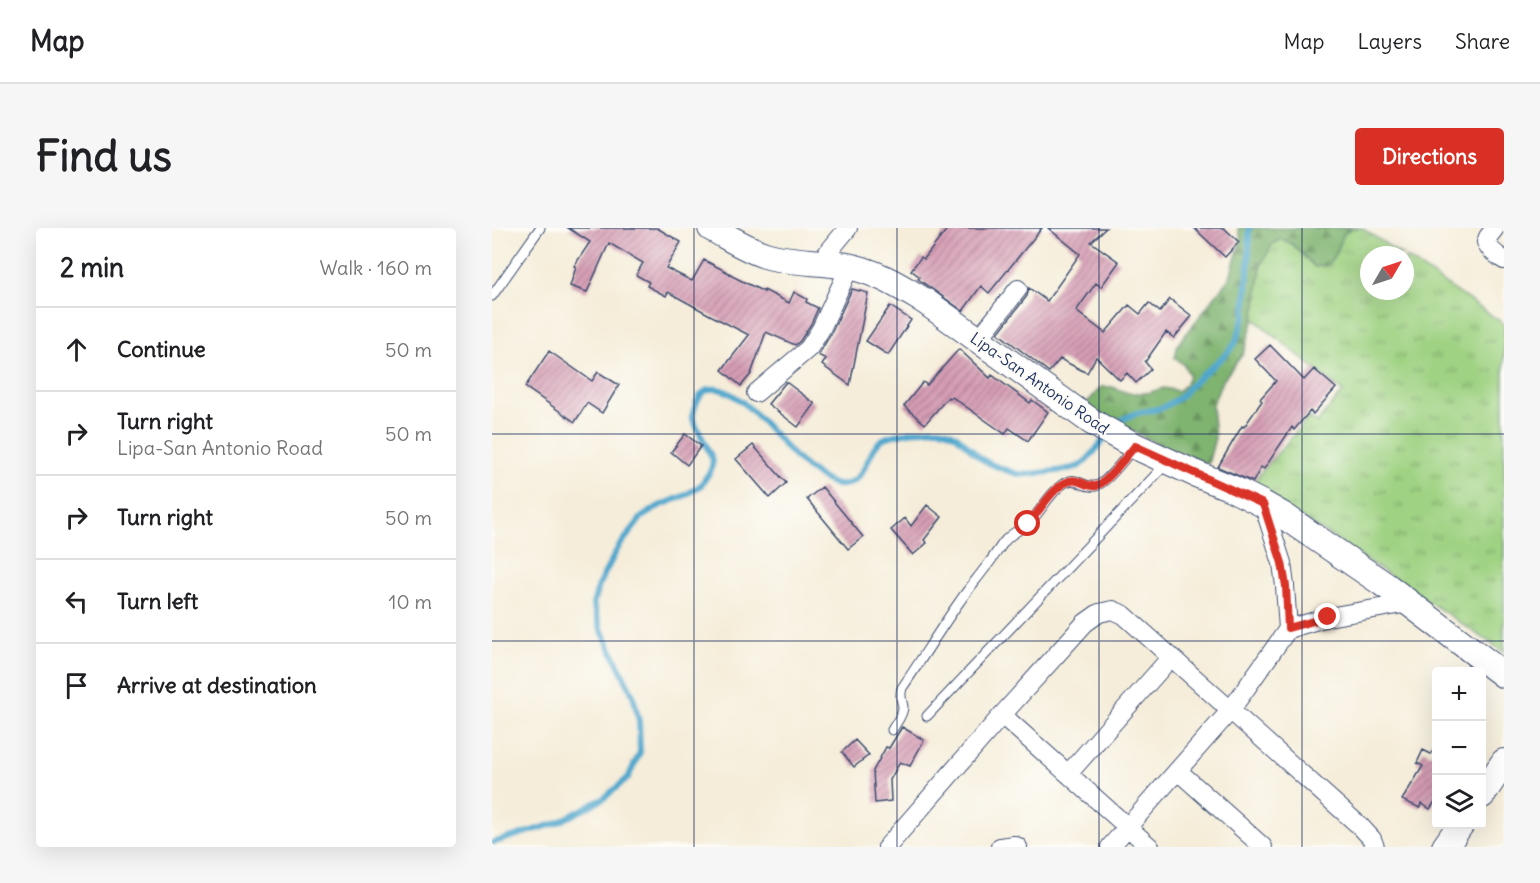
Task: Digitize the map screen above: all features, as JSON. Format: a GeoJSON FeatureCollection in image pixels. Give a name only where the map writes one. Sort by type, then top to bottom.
{"type":"FeatureCollection","features":[{"type":"Feature","properties":{"kind":"main road","name":"Lipa-San Antonio Road"},"geometry":{"type":"LineString","coordinates":[[711,228],[763,254],[795,261],[850,266],[873,273],[908,291],[1092,422],[1132,444],[1263,504],[1302,528],[1409,603],[1504,675]]}},
{"type":"Feature","properties":{"kind":"main road"},"geometry":{"type":"LineString","coordinates":[[1486,789],[1504,762]]}},
{"type":"Feature","properties":{"kind":"main road"},"geometry":{"type":"LineString","coordinates":[[1445,847],[1458,829]]}},
{"type":"Feature","properties":{"kind":"street"},"geometry":{"type":"LineString","coordinates":[[820,262],[848,228]]}},
{"type":"Feature","properties":{"kind":"street"},"geometry":{"type":"LineString","coordinates":[[1496,228],[1486,242],[1489,248],[1504,260]]}},
{"type":"Feature","properties":{"kind":"street"},"geometry":{"type":"LineString","coordinates":[[756,393],[809,348],[821,329],[850,266]]}},
{"type":"Feature","properties":{"kind":"street"},"geometry":{"type":"LineString","coordinates":[[978,340],[1018,289]]}},
{"type":"Feature","properties":{"kind":"street"},"geometry":{"type":"LineString","coordinates":[[1110,847],[1230,711],[1288,628],[1286,586],[1282,563],[1263,504]]}},
{"type":"Feature","properties":{"kind":"street"},"geometry":{"type":"LineString","coordinates":[[1288,628],[1328,617],[1409,603]]}},
{"type":"Feature","properties":{"kind":"street"},"geometry":{"type":"LineString","coordinates":[[887,847],[1085,623],[1099,613],[1113,610],[1124,615],[1361,827],[1376,847]]}},
{"type":"Feature","properties":{"kind":"street"},"geometry":{"type":"LineString","coordinates":[[1068,774],[1171,657]]}},
{"type":"Feature","properties":{"kind":"street"},"geometry":{"type":"LineString","coordinates":[[1002,715],[1150,847]]}},
{"type":"Feature","properties":{"kind":"street"},"geometry":{"type":"LineString","coordinates":[[1178,771],[1263,847]]}},
{"type":"Feature","properties":{"kind":"street"},"geometry":{"type":"LineString","coordinates":[[1000,847],[1014,844],[1018,847]]}},
{"type":"Feature","properties":{"kind":"lane"},"geometry":{"type":"LineString","coordinates":[[492,296],[540,228]]}},
{"type":"Feature","properties":{"kind":"lane"},"geometry":{"type":"LineString","coordinates":[[892,730],[902,714],[900,696],[902,688],[959,601],[984,571],[1004,541],[1028,524],[1063,483],[1071,480],[1087,485],[1100,484],[1116,469],[1132,444]]}},
{"type":"Feature","properties":{"kind":"lane"},"geometry":{"type":"LineString","coordinates":[[927,716],[1169,461]]}},
{"type":"Feature","properties":{"kind":"green space"},"geometry":{"type":"Polygon","coordinates":[[[1238,228],[1352,228],[1344,233],[1337,252],[1327,265],[1315,267],[1291,243],[1281,239],[1272,244],[1261,265],[1254,319],[1243,354],[1222,381],[1212,406],[1215,438],[1208,464],[1163,447],[1085,405],[1101,387],[1112,387],[1128,393],[1147,393],[1164,388],[1178,391],[1185,385],[1189,375],[1184,365],[1175,358],[1178,344],[1230,277],[1241,240],[1238,228]]]}},
{"type":"Feature","properties":{"kind":"green space"},"geometry":{"type":"Polygon","coordinates":[[[1352,228],[1362,228],[1389,246],[1360,246],[1360,300],[1414,300],[1414,263],[1504,324],[1504,652],[1329,535],[1255,490],[1254,484],[1259,475],[1309,417],[1317,422],[1343,392],[1254,319],[1261,265],[1272,244],[1281,239],[1291,243],[1315,267],[1337,252],[1344,233],[1352,228]]]}},
{"type":"Feature","properties":{"kind":"building"},"geometry":{"type":"Polygon","coordinates":[[[568,228],[657,228],[681,242],[666,268],[692,281],[704,260],[789,303],[794,292],[818,308],[811,324],[795,345],[766,332],[751,374],[741,386],[722,370],[749,335],[668,292],[666,296],[647,286],[649,282],[636,275],[643,263],[609,243],[587,292],[570,286],[576,267],[574,266],[590,242],[568,228]]]}},
{"type":"Feature","properties":{"kind":"building"},"geometry":{"type":"Polygon","coordinates":[[[948,228],[1042,228],[989,293],[981,286],[963,311],[918,279],[920,277],[911,270],[921,257],[924,259],[948,228]]]}},
{"type":"Feature","properties":{"kind":"building"},"geometry":{"type":"Polygon","coordinates":[[[1048,228],[1106,228],[1091,242],[1119,262],[1101,287],[1096,283],[1076,311],[1105,333],[1129,305],[1140,314],[1149,303],[1160,312],[1170,299],[1192,316],[1174,338],[1166,332],[1145,362],[1151,369],[1136,383],[1127,373],[1120,380],[1096,357],[1087,373],[1060,359],[1049,372],[998,333],[1027,296],[1029,288],[1047,301],[1080,254],[1048,228]]]}},
{"type":"Feature","properties":{"kind":"building"},"geometry":{"type":"Polygon","coordinates":[[[1194,228],[1224,228],[1239,242],[1225,257],[1194,228]]]}},
{"type":"Feature","properties":{"kind":"building"},"geometry":{"type":"Polygon","coordinates":[[[852,289],[868,293],[850,385],[822,365],[826,359],[818,355],[831,334],[852,289]]]}},
{"type":"Feature","properties":{"kind":"building"},"geometry":{"type":"Polygon","coordinates":[[[890,306],[911,320],[888,355],[866,341],[890,306]]]}},
{"type":"Feature","properties":{"kind":"building"},"geometry":{"type":"Polygon","coordinates":[[[1270,345],[1304,380],[1314,369],[1336,388],[1313,414],[1310,411],[1294,430],[1292,427],[1264,469],[1261,467],[1253,482],[1218,467],[1242,426],[1244,427],[1262,401],[1260,399],[1276,381],[1255,359],[1270,345]]]}},
{"type":"Feature","properties":{"kind":"building"},"geometry":{"type":"Polygon","coordinates":[[[959,349],[990,378],[992,375],[1030,403],[1032,400],[1048,412],[1028,441],[1009,428],[1005,434],[952,397],[950,399],[948,397],[925,424],[904,406],[923,382],[927,385],[959,349]]]}},
{"type":"Feature","properties":{"kind":"building"},"geometry":{"type":"Polygon","coordinates":[[[549,351],[592,381],[598,372],[619,385],[602,413],[587,403],[575,422],[525,387],[549,351]]]}},
{"type":"Feature","properties":{"kind":"building"},"geometry":{"type":"Polygon","coordinates":[[[786,382],[815,404],[798,427],[768,404],[786,382]]]}},
{"type":"Feature","properties":{"kind":"building"},"geometry":{"type":"Polygon","coordinates":[[[685,434],[701,446],[687,465],[671,452],[685,434]]]}},
{"type":"Feature","properties":{"kind":"building"},"geometry":{"type":"Polygon","coordinates":[[[753,445],[786,483],[770,498],[736,459],[753,445]]]}},
{"type":"Feature","properties":{"kind":"building"},"geometry":{"type":"Polygon","coordinates":[[[822,487],[863,537],[848,549],[807,499],[822,487]]]}},
{"type":"Feature","properties":{"kind":"building"},"geometry":{"type":"Polygon","coordinates":[[[927,505],[942,517],[924,540],[927,543],[913,555],[891,530],[905,518],[911,526],[927,505]]]}},
{"type":"Feature","properties":{"kind":"building"},"geometry":{"type":"Polygon","coordinates":[[[902,727],[924,740],[910,766],[900,762],[890,780],[891,801],[875,803],[873,771],[886,747],[889,748],[902,727]]]}},
{"type":"Feature","properties":{"kind":"building"},"geometry":{"type":"Polygon","coordinates":[[[855,740],[869,755],[854,767],[842,752],[855,740]]]}},
{"type":"Feature","properties":{"kind":"building"},"geometry":{"type":"Polygon","coordinates":[[[1423,750],[1432,752],[1432,806],[1430,809],[1421,803],[1420,808],[1402,800],[1423,766],[1417,763],[1423,750]]]}},
{"type":"Feature","properties":{"kind":"waterway"},"geometry":{"type":"LineString","coordinates":[[1113,427],[1123,419],[1137,413],[1162,408],[1179,398],[1235,344],[1245,315],[1249,228]]}},
{"type":"Feature","properties":{"kind":"waterway"},"geometry":{"type":"LineString","coordinates":[[492,843],[557,823],[603,799],[628,778],[640,752],[639,721],[633,695],[601,629],[593,604],[600,582],[618,548],[642,517],[701,485],[711,470],[713,460],[692,417],[698,400],[707,390],[722,390],[734,396],[746,405],[800,462],[821,477],[838,485],[851,482],[858,477],[874,449],[883,439],[909,432],[944,430],[957,436],[985,461],[1019,474],[1051,472],[1077,467],[1087,460],[1105,438]]}},
{"type":"Feature","properties":{"kind":"route"},"geometry":{"type":"LineString","coordinates":[[1028,524],[1063,483],[1071,480],[1087,485],[1100,484],[1135,446],[1263,504],[1282,563],[1286,586],[1288,628],[1328,617]]}}]}
